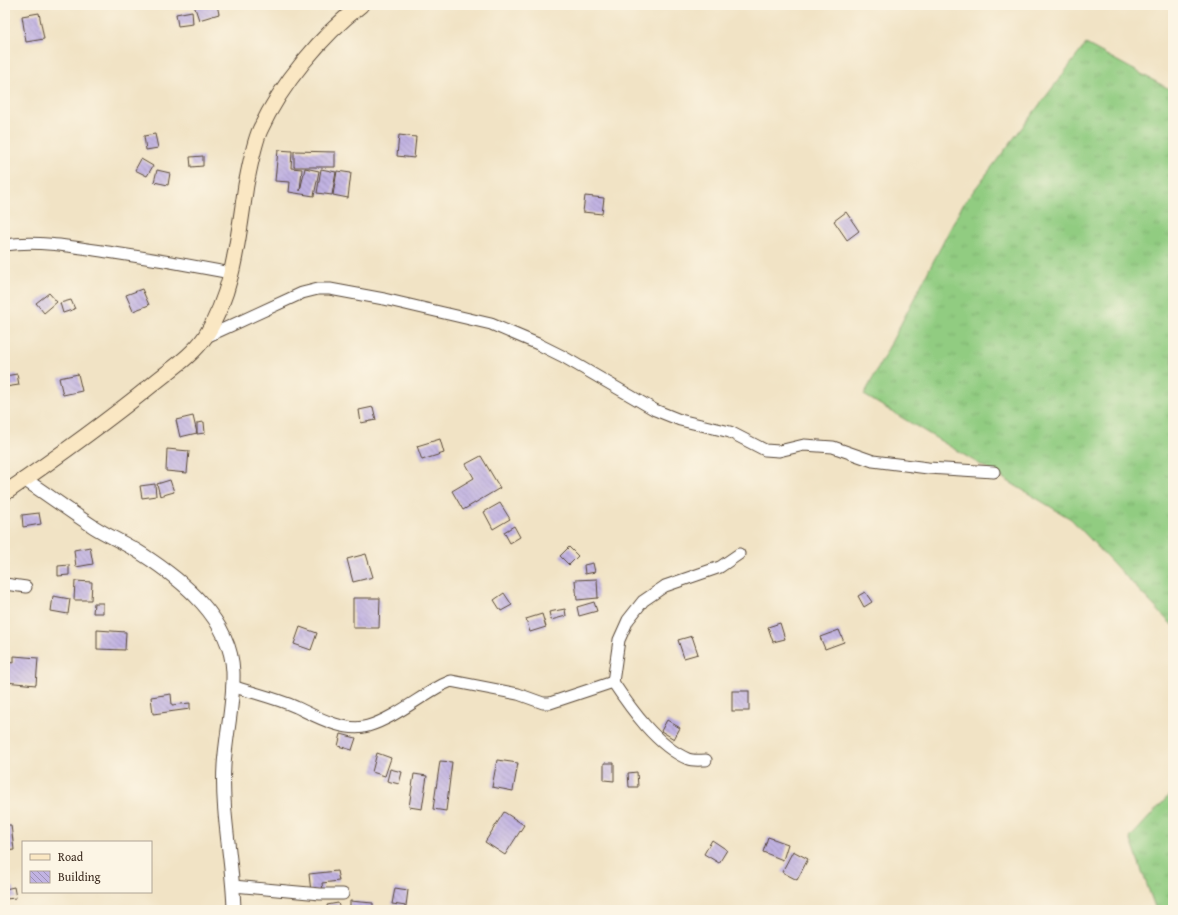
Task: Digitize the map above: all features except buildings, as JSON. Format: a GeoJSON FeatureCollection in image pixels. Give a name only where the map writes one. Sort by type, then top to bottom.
{"type":"FeatureCollection","features":[{"type":"Feature","properties":{"kind":"main road"},"geometry":{"type":"LineString","coordinates":[[5,492],[138,396],[191,354],[204,338],[219,312],[231,273],[241,226],[246,184],[260,130],[297,71],[344,18],[361,5]]}},
{"type":"Feature","properties":{"kind":"street"},"geometry":{"type":"LineString","coordinates":[[5,245],[16,243],[68,246],[180,263],[231,273]]}},
{"type":"Feature","properties":{"kind":"street"},"geometry":{"type":"LineString","coordinates":[[204,338],[302,293],[318,289],[330,289],[384,299],[491,324],[562,356],[655,410],[680,420],[730,432],[765,450],[779,452],[804,445],[833,447],[873,461],[928,468],[994,472]]}},
{"type":"Feature","properties":{"kind":"street"},"geometry":{"type":"LineString","coordinates":[[24,479],[95,528],[141,553],[173,576],[197,597],[213,618],[227,643],[233,671],[224,766],[226,818],[234,910]]}},
{"type":"Feature","properties":{"kind":"street"},"geometry":{"type":"LineString","coordinates":[[706,760],[689,760],[674,751],[651,732],[613,682],[619,640],[628,620],[643,601],[664,586],[720,567],[739,554]]}},
{"type":"Feature","properties":{"kind":"street"},"geometry":{"type":"LineString","coordinates":[[5,584],[26,586]]}},
{"type":"Feature","properties":{"kind":"street"},"geometry":{"type":"LineString","coordinates":[[232,686],[296,707],[326,721],[354,727],[366,726],[384,720],[442,685],[451,682],[518,694],[543,703],[550,703],[613,682]]}},
{"type":"Feature","properties":{"kind":"street"},"geometry":{"type":"LineString","coordinates":[[233,886],[320,894],[343,894]]}},
{"type":"Feature","properties":{"kind":"green space"},"geometry":{"type":"Polygon","coordinates":[[[1086,44],[1173,91],[1173,626],[1071,519],[864,395],[962,206],[1086,44]]]}},
{"type":"Feature","properties":{"kind":"green space"},"geometry":{"type":"Polygon","coordinates":[[[1173,791],[1173,910],[1156,910],[1130,838],[1173,791]]]}}]}
